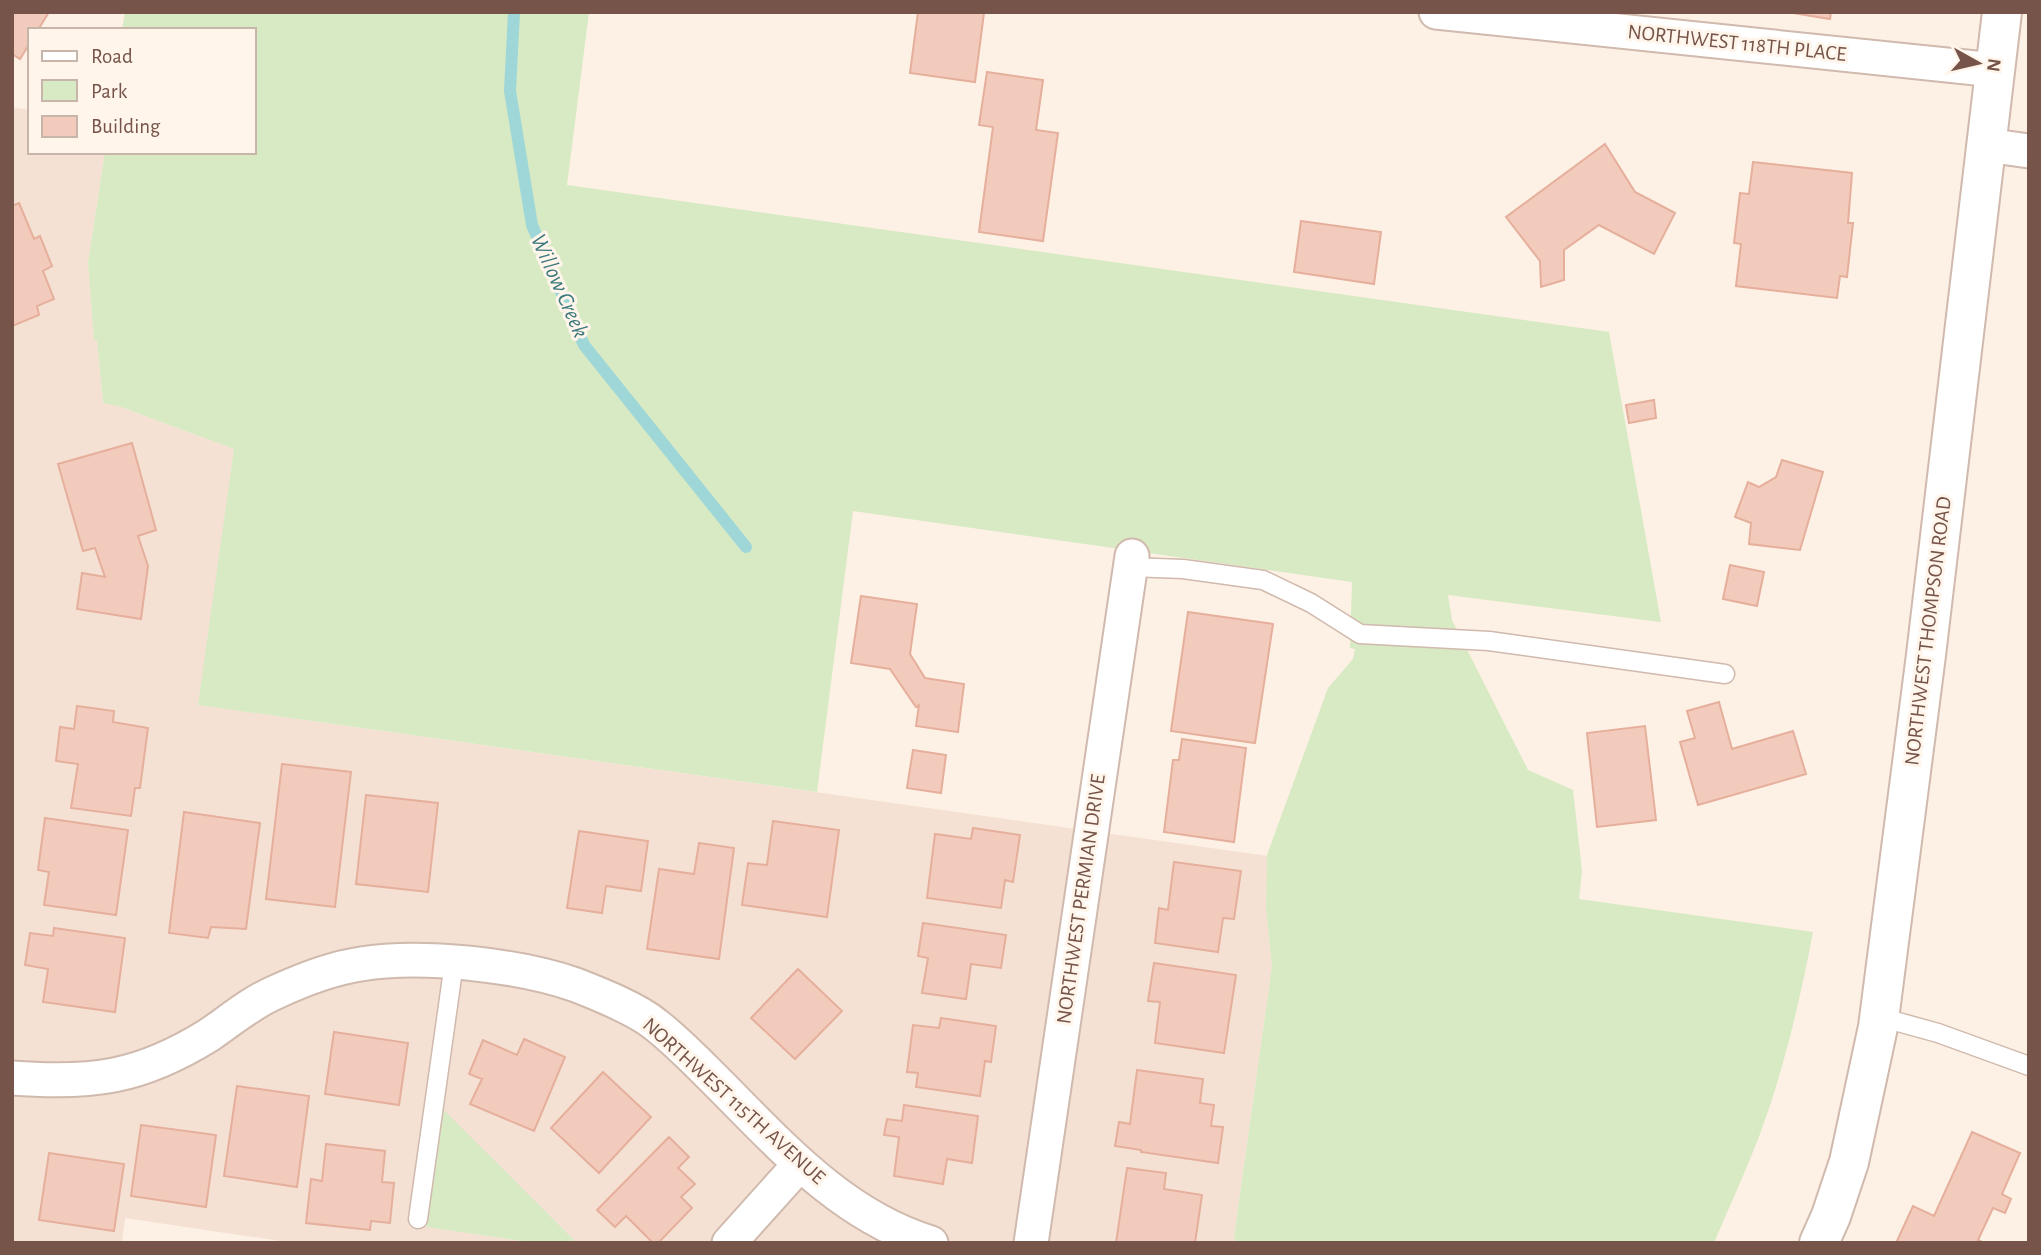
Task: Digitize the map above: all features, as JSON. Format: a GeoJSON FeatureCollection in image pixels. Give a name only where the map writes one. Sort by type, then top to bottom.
{"type":"FeatureCollection","features":[{"type":"Feature","properties":{"kind":"street","name":"NORTHWEST 118TH PLACE"},"geometry":{"type":"LineString","coordinates":[[1436,12],[1995,70]]}},
{"type":"Feature","properties":{"kind":"street","name":"NORTHWEST THOMPSON ROAD"},"geometry":{"type":"LineString","coordinates":[[1819,1243],[1849,1162],[1880,1017],[2002,12]]}},
{"type":"Feature","properties":{"kind":"street"},"geometry":{"type":"LineString","coordinates":[[1986,145],[2029,151]]}},
{"type":"Feature","properties":{"kind":"street","name":"NORTHWEST PERMIAN DRIVE"},"geometry":{"type":"LineString","coordinates":[[1031,1243],[1131,561]]}},
{"type":"Feature","properties":{"kind":"street","name":"NORTHWEST 115TH AVENUE"},"geometry":{"type":"LineString","coordinates":[[12,1078],[80,1080],[142,1069],[176,1054],[274,992],[319,975],[360,964],[398,960],[454,963],[539,975],[575,985],[618,1003],[655,1023],[800,1164],[848,1203],[883,1224],[932,1243]]}},
{"type":"Feature","properties":{"kind":"street"},"geometry":{"type":"LineString","coordinates":[[729,1243],[800,1164]]}},
{"type":"Feature","properties":{"kind":"lane"},"geometry":{"type":"LineString","coordinates":[[1131,561],[1263,580],[1311,603],[1360,634],[1489,641],[1726,674]]}},
{"type":"Feature","properties":{"kind":"lane"},"geometry":{"type":"LineString","coordinates":[[418,1219],[454,963]]}},
{"type":"Feature","properties":{"kind":"lane"},"geometry":{"type":"LineString","coordinates":[[1880,1017],[1938,1033],[2029,1066]]}},
{"type":"Feature","properties":{"kind":"shaded area"},"geometry":{"type":"Polygon","coordinates":[[[12,107],[28,110],[28,154],[105,154],[88,263],[94,339],[97,340],[103,403],[121,407],[234,449],[199,705],[1268,856],[1266,910],[1272,966],[1234,1237],[1236,1243],[577,1243],[442,1109],[426,1227],[535,1243],[294,1243],[125,1218],[122,1243],[12,1243],[12,107]]]}},
{"type":"Feature","properties":{"kind":"green space"},"geometry":{"type":"Polygon","coordinates":[[[125,12],[589,12],[567,185],[1609,332],[1661,622],[1448,595],[1452,620],[1528,770],[1573,790],[1582,871],[1579,899],[1813,932],[1777,1085],[1755,1148],[1714,1243],[1236,1243],[1234,1237],[1272,966],[1266,910],[1267,855],[1328,688],[1353,659],[1355,649],[1350,648],[1352,582],[853,511],[817,792],[198,705],[234,449],[121,407],[103,403],[97,340],[94,340],[88,263],[105,154],[256,154],[256,28],[122,28],[125,12]]]}},
{"type":"Feature","properties":{"kind":"green space"},"geometry":{"type":"Polygon","coordinates":[[[442,1108],[577,1243],[535,1243],[426,1227],[442,1108]]]}},
{"type":"Feature","properties":{"kind":"building"},"geometry":{"type":"Polygon","coordinates":[[[12,12],[49,12],[39,28],[28,28],[28,46],[20,59],[12,54],[12,12]]]}},
{"type":"Feature","properties":{"kind":"building"},"geometry":{"type":"Polygon","coordinates":[[[918,12],[984,13],[975,82],[910,73],[918,12]]]}},
{"type":"Feature","properties":{"kind":"building"},"geometry":{"type":"Polygon","coordinates":[[[1787,12],[1831,12],[1830,19],[1787,12]]]}},
{"type":"Feature","properties":{"kind":"building"},"geometry":{"type":"Polygon","coordinates":[[[987,72],[1043,80],[1036,130],[1058,133],[1043,241],[979,232],[993,127],[979,125],[987,72]]]}},
{"type":"Feature","properties":{"kind":"building"},"geometry":{"type":"Polygon","coordinates":[[[1605,144],[1635,192],[1675,213],[1654,254],[1599,225],[1564,250],[1564,280],[1541,287],[1540,261],[1506,217],[1605,144]]]}},
{"type":"Feature","properties":{"kind":"building"},"geometry":{"type":"Polygon","coordinates":[[[1753,162],[1852,173],[1848,223],[1853,223],[1847,277],[1840,276],[1837,298],[1736,286],[1741,244],[1734,243],[1740,193],[1749,194],[1753,162]]]}},
{"type":"Feature","properties":{"kind":"building"},"geometry":{"type":"Polygon","coordinates":[[[19,203],[34,239],[40,236],[52,266],[43,271],[54,299],[37,306],[39,315],[12,326],[12,206],[19,203]]]}},
{"type":"Feature","properties":{"kind":"building"},"geometry":{"type":"Polygon","coordinates":[[[1301,221],[1381,232],[1374,284],[1294,272],[1301,221]]]}},
{"type":"Feature","properties":{"kind":"building"},"geometry":{"type":"Polygon","coordinates":[[[1654,400],[1656,418],[1629,423],[1626,405],[1654,400]]]}},
{"type":"Feature","properties":{"kind":"building"},"geometry":{"type":"Polygon","coordinates":[[[132,443],[156,530],[138,536],[148,566],[141,619],[77,609],[82,573],[105,577],[95,548],[83,551],[58,464],[132,443]]]}},
{"type":"Feature","properties":{"kind":"building"},"geometry":{"type":"Polygon","coordinates":[[[1782,460],[1823,472],[1800,550],[1749,544],[1751,523],[1735,517],[1748,482],[1759,487],[1776,477],[1782,460]]]}},
{"type":"Feature","properties":{"kind":"building"},"geometry":{"type":"Polygon","coordinates":[[[1730,565],[1764,572],[1757,606],[1723,599],[1730,565]]]}},
{"type":"Feature","properties":{"kind":"building"},"geometry":{"type":"Polygon","coordinates":[[[861,596],[917,604],[910,654],[925,678],[964,684],[958,732],[916,726],[919,705],[916,707],[890,669],[851,663],[861,596]]]}},
{"type":"Feature","properties":{"kind":"building"},"geometry":{"type":"Polygon","coordinates":[[[1188,612],[1273,624],[1255,743],[1171,731],[1188,612]]]}},
{"type":"Feature","properties":{"kind":"building"},"geometry":{"type":"Polygon","coordinates":[[[1719,702],[1732,749],[1793,731],[1806,774],[1698,805],[1680,742],[1695,738],[1687,711],[1719,702]]]}},
{"type":"Feature","properties":{"kind":"building"},"geometry":{"type":"Polygon","coordinates":[[[77,706],[114,711],[113,722],[148,728],[140,788],[135,788],[131,816],[71,808],[78,764],[56,761],[60,727],[74,729],[77,706]]]}},
{"type":"Feature","properties":{"kind":"building"},"geometry":{"type":"Polygon","coordinates":[[[1645,726],[1656,820],[1597,827],[1587,733],[1645,726]]]}},
{"type":"Feature","properties":{"kind":"building"},"geometry":{"type":"Polygon","coordinates":[[[1182,739],[1246,748],[1234,842],[1164,832],[1173,760],[1179,760],[1182,739]]]}},
{"type":"Feature","properties":{"kind":"building"},"geometry":{"type":"Polygon","coordinates":[[[913,750],[946,755],[941,793],[907,788],[913,750]]]}},
{"type":"Feature","properties":{"kind":"building"},"geometry":{"type":"Polygon","coordinates":[[[282,764],[351,772],[335,907],[266,899],[282,764]]]}},
{"type":"Feature","properties":{"kind":"building"},"geometry":{"type":"Polygon","coordinates":[[[366,795],[438,803],[428,892],[356,884],[366,795]]]}},
{"type":"Feature","properties":{"kind":"building"},"geometry":{"type":"Polygon","coordinates":[[[184,812],[260,823],[246,929],[211,927],[208,938],[169,933],[184,812]]]}},
{"type":"Feature","properties":{"kind":"building"},"geometry":{"type":"Polygon","coordinates":[[[45,818],[128,830],[116,915],[44,905],[49,872],[38,870],[45,818]]]}},
{"type":"Feature","properties":{"kind":"building"},"geometry":{"type":"Polygon","coordinates":[[[773,821],[839,830],[827,917],[742,905],[748,863],[767,865],[773,821]]]}},
{"type":"Feature","properties":{"kind":"building"},"geometry":{"type":"Polygon","coordinates":[[[973,828],[1020,835],[1013,882],[1005,880],[1001,908],[927,898],[935,834],[971,839],[973,828]]]}},
{"type":"Feature","properties":{"kind":"building"},"geometry":{"type":"Polygon","coordinates":[[[579,831],[648,841],[641,891],[606,886],[602,913],[567,908],[579,831]]]}},
{"type":"Feature","properties":{"kind":"building"},"geometry":{"type":"Polygon","coordinates":[[[699,843],[734,848],[719,959],[647,949],[659,869],[694,874],[699,843]]]}},
{"type":"Feature","properties":{"kind":"building"},"geometry":{"type":"Polygon","coordinates":[[[1174,862],[1241,871],[1234,919],[1223,918],[1218,952],[1155,943],[1159,908],[1168,910],[1174,862]]]}},
{"type":"Feature","properties":{"kind":"building"},"geometry":{"type":"Polygon","coordinates":[[[923,923],[1006,935],[1001,968],[971,964],[966,999],[922,993],[928,958],[918,956],[923,923]]]}},
{"type":"Feature","properties":{"kind":"building"},"geometry":{"type":"Polygon","coordinates":[[[54,928],[125,938],[115,1012],[43,1002],[48,969],[25,965],[30,933],[53,936],[54,928]]]}},
{"type":"Feature","properties":{"kind":"building"},"geometry":{"type":"Polygon","coordinates":[[[1154,963],[1236,975],[1224,1053],[1155,1043],[1160,1002],[1148,1001],[1154,963]]]}},
{"type":"Feature","properties":{"kind":"building"},"geometry":{"type":"Polygon","coordinates":[[[798,969],[842,1011],[795,1059],[751,1018],[798,969]]]}},
{"type":"Feature","properties":{"kind":"building"},"geometry":{"type":"Polygon","coordinates":[[[941,1018],[996,1026],[991,1062],[985,1061],[980,1096],[916,1087],[918,1073],[907,1072],[913,1025],[939,1028],[941,1018]]]}},
{"type":"Feature","properties":{"kind":"building"},"geometry":{"type":"Polygon","coordinates":[[[334,1032],[408,1043],[399,1105],[325,1094],[334,1032]]]}},
{"type":"Feature","properties":{"kind":"building"},"geometry":{"type":"Polygon","coordinates":[[[524,1039],[565,1057],[534,1131],[470,1104],[482,1079],[469,1074],[483,1040],[517,1055],[524,1039]]]}},
{"type":"Feature","properties":{"kind":"building"},"geometry":{"type":"Polygon","coordinates":[[[1137,1070],[1203,1079],[1200,1103],[1214,1105],[1211,1126],[1223,1127],[1218,1163],[1115,1146],[1119,1122],[1130,1124],[1137,1070]]]}},
{"type":"Feature","properties":{"kind":"building"},"geometry":{"type":"Polygon","coordinates":[[[603,1072],[651,1117],[599,1173],[551,1128],[603,1072]]]}},
{"type":"Feature","properties":{"kind":"building"},"geometry":{"type":"Polygon","coordinates":[[[237,1086],[309,1096],[297,1187],[224,1176],[237,1086]]]}},
{"type":"Feature","properties":{"kind":"building"},"geometry":{"type":"Polygon","coordinates":[[[904,1105],[978,1116],[972,1163],[947,1159],[943,1184],[894,1176],[899,1137],[884,1135],[887,1119],[902,1121],[904,1105]]]}},
{"type":"Feature","properties":{"kind":"building"},"geometry":{"type":"Polygon","coordinates":[[[141,1125],[216,1135],[206,1207],[131,1196],[141,1125]]]}},
{"type":"Feature","properties":{"kind":"building"},"geometry":{"type":"Polygon","coordinates":[[[1972,1132],[2020,1153],[2002,1194],[2011,1199],[2005,1213],[1993,1208],[1978,1240],[1984,1243],[1896,1243],[1913,1206],[1934,1216],[1972,1132]]]}},
{"type":"Feature","properties":{"kind":"building"},"geometry":{"type":"Polygon","coordinates":[[[669,1137],[689,1157],[678,1168],[695,1184],[681,1197],[692,1208],[658,1243],[653,1243],[626,1216],[615,1227],[597,1210],[669,1137]]]}},
{"type":"Feature","properties":{"kind":"building"},"geometry":{"type":"Polygon","coordinates":[[[326,1144],[385,1151],[382,1182],[394,1183],[390,1223],[371,1221],[370,1230],[306,1223],[311,1179],[322,1181],[326,1144]]]}},
{"type":"Feature","properties":{"kind":"building"},"geometry":{"type":"Polygon","coordinates":[[[49,1153],[124,1164],[114,1231],[39,1220],[49,1153]]]}},
{"type":"Feature","properties":{"kind":"building"},"geometry":{"type":"Polygon","coordinates":[[[1127,1168],[1166,1173],[1164,1189],[1202,1195],[1195,1243],[1116,1243],[1127,1168]]]}},
{"type":"Feature","properties":{"kind":"waterway","name":"Willow Creek"},"geometry":{"type":"LineString","coordinates":[[514,12],[510,91],[532,225],[584,345],[746,547]]}}]}
